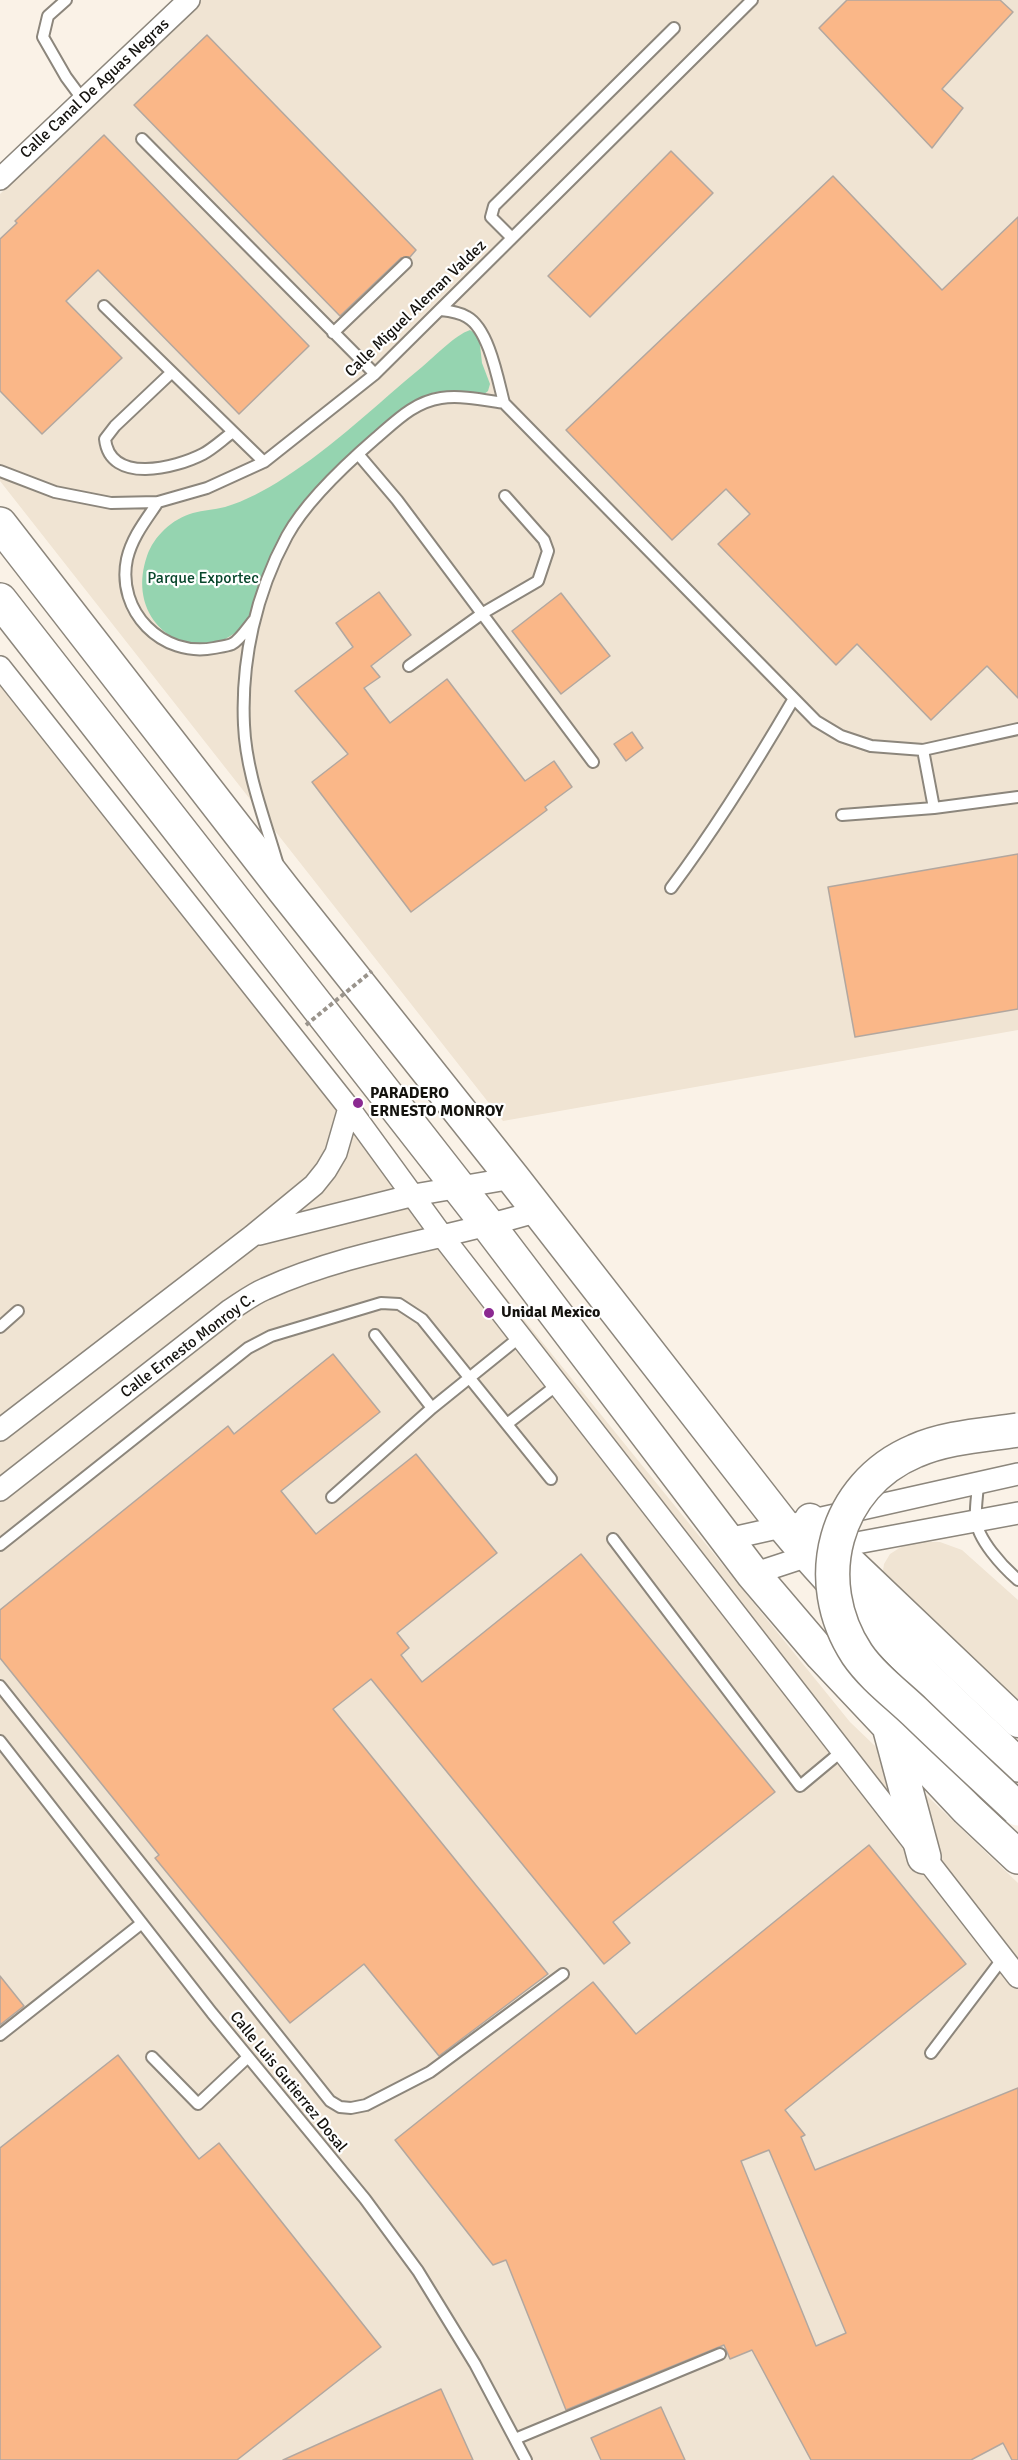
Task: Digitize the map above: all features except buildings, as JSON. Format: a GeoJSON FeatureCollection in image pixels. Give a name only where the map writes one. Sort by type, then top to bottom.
{"type":"FeatureCollection","features":[{"type":"Feature","properties":{"kind":"main road"},"geometry":{"type":"LineString","coordinates":[[0,524],[284,890],[538,1210],[915,1666],[1018,1765]]}},
{"type":"Feature","properties":{"kind":"main road"},"geometry":{"type":"LineString","coordinates":[[0,600],[489,1226],[753,1574],[822,1654],[889,1726],[967,1809],[1018,1857]]}},
{"type":"Feature","properties":{"kind":"main road"},"geometry":{"type":"LineString","coordinates":[[1018,1430],[935,1444],[908,1454],[884,1469],[858,1496],[840,1530],[832,1571],[837,1612],[844,1631],[858,1656],[1018,1809]]}},
{"type":"Feature","properties":{"kind":"main road"},"geometry":{"type":"LineString","coordinates":[[889,1726],[924,1857]]}},
{"type":"Feature","properties":{"kind":"street","name":"Calle Canal De Aguas Negras"},"geometry":{"type":"LineString","coordinates":[[0,179],[189,0]]}},
{"type":"Feature","properties":{"kind":"street"},"geometry":{"type":"LineString","coordinates":[[0,667],[349,1108],[443,1237],[1018,1977]]}},
{"type":"Feature","properties":{"kind":"street"},"geometry":{"type":"LineString","coordinates":[[0,1430],[252,1236],[314,1185],[336,1153],[349,1108]]}},
{"type":"Feature","properties":{"kind":"street"},"geometry":{"type":"LineString","coordinates":[[252,1236],[414,1195],[513,1178]]}},
{"type":"Feature","properties":{"kind":"street","name":"Calle Ernesto Monroy C."},"geometry":{"type":"LineString","coordinates":[[0,1490],[230,1310],[263,1290],[301,1275],[366,1256],[489,1226],[538,1210]]}},
{"type":"Feature","properties":{"kind":"street"},"geometry":{"type":"LineString","coordinates":[[728,1539],[978,1481],[1018,1474]]}},
{"type":"Feature","properties":{"kind":"street"},"geometry":{"type":"LineString","coordinates":[[753,1574],[821,1551],[1018,1513]]}},
{"type":"Feature","properties":{"kind":"street"},"geometry":{"type":"LineString","coordinates":[[821,1551],[1018,1722]]}},
{"type":"Feature","properties":{"kind":"lane"},"geometry":{"type":"LineString","coordinates":[[66,0],[48,16],[43,37],[83,100]]}},
{"type":"Feature","properties":{"kind":"lane","name":"Calle Miguel Aleman Valdez"},"geometry":{"type":"LineString","coordinates":[[0,471],[55,492],[111,503],[158,502],[207,488],[264,462],[375,374],[752,0]]}},
{"type":"Feature","properties":{"kind":"lane"},"geometry":{"type":"LineString","coordinates":[[511,237],[492,218],[491,213],[494,206],[674,28]]}},
{"type":"Feature","properties":{"kind":"lane"},"geometry":{"type":"LineString","coordinates":[[142,139],[375,374]]}},
{"type":"Feature","properties":{"kind":"lane"},"geometry":{"type":"LineString","coordinates":[[333,333],[406,263]]}},
{"type":"Feature","properties":{"kind":"lane"},"geometry":{"type":"LineString","coordinates":[[104,306],[264,462]]}},
{"type":"Feature","properties":{"kind":"lane"},"geometry":{"type":"LineString","coordinates":[[440,310],[463,315],[478,326],[495,366],[504,403],[816,721],[841,736],[871,746],[923,750],[1018,729]]}},
{"type":"Feature","properties":{"kind":"lane"},"geometry":{"type":"LineString","coordinates":[[171,373],[115,426],[105,439],[106,447],[114,458],[123,465],[142,470],[175,466],[204,453],[233,432]]}},
{"type":"Feature","properties":{"kind":"lane"},"geometry":{"type":"LineString","coordinates":[[284,890],[253,786],[244,726],[245,684],[254,619],[288,535],[311,503],[358,454],[415,405],[441,398],[468,398],[504,403]]}},
{"type":"Feature","properties":{"kind":"lane"},"geometry":{"type":"LineString","coordinates":[[358,454],[397,500],[593,762]]}},
{"type":"Feature","properties":{"kind":"lane"},"geometry":{"type":"LineString","coordinates":[[409,666],[483,613],[538,581],[548,551],[544,540],[506,496]]}},
{"type":"Feature","properties":{"kind":"lane"},"geometry":{"type":"LineString","coordinates":[[158,502],[135,535],[127,559],[126,580],[136,613],[155,637],[181,648],[202,650],[233,644],[254,619]]}},
{"type":"Feature","properties":{"kind":"lane"},"geometry":{"type":"LineString","coordinates":[[671,888],[704,844],[793,700]]}},
{"type":"Feature","properties":{"kind":"lane"},"geometry":{"type":"LineString","coordinates":[[923,750],[934,808]]}},
{"type":"Feature","properties":{"kind":"lane"},"geometry":{"type":"LineString","coordinates":[[842,815],[934,808],[1018,797]]}},
{"type":"Feature","properties":{"kind":"lane"},"geometry":{"type":"LineString","coordinates":[[0,1545],[248,1348],[271,1336],[381,1303],[399,1304],[422,1319],[551,1479]]}},
{"type":"Feature","properties":{"kind":"lane"},"geometry":{"type":"LineString","coordinates":[[0,1327],[18,1311]]}},
{"type":"Feature","properties":{"kind":"lane"},"geometry":{"type":"LineString","coordinates":[[375,1335],[432,1408]]}},
{"type":"Feature","properties":{"kind":"lane"},"geometry":{"type":"LineString","coordinates":[[332,1497],[432,1408],[520,1337]]}},
{"type":"Feature","properties":{"kind":"lane"},"geometry":{"type":"LineString","coordinates":[[507,1424],[557,1385]]}},
{"type":"Feature","properties":{"kind":"lane"},"geometry":{"type":"LineString","coordinates":[[978,1481],[976,1521],[987,1545],[1002,1565],[1018,1580]]}},
{"type":"Feature","properties":{"kind":"lane"},"geometry":{"type":"LineString","coordinates":[[613,1539],[800,1786],[842,1751]]}},
{"type":"Feature","properties":{"kind":"lane"},"geometry":{"type":"LineString","coordinates":[[0,1686],[330,2101],[340,2107],[351,2108],[366,2105],[430,2072],[563,1974]]}},
{"type":"Feature","properties":{"kind":"lane","name":"Calle Luis Gutierrez Dosal"},"geometry":{"type":"LineString","coordinates":[[0,1741],[142,1923],[365,2199],[418,2271],[475,2364],[526,2460]]}},
{"type":"Feature","properties":{"kind":"lane"},"geometry":{"type":"LineString","coordinates":[[0,2035],[142,1923]]}},
{"type":"Feature","properties":{"kind":"lane"},"geometry":{"type":"LineString","coordinates":[[931,2054],[1003,1958]]}},
{"type":"Feature","properties":{"kind":"lane"},"geometry":{"type":"LineString","coordinates":[[152,2057],[198,2104],[248,2056]]}},
{"type":"Feature","properties":{"kind":"lane"},"geometry":{"type":"LineString","coordinates":[[515,2439],[720,2354]]}},
{"type":"Feature","properties":{"kind":"path"},"geometry":{"type":"LineString","coordinates":[[306,1025],[372,972]]}},
{"type":"Feature","properties":{"kind":"shaded area"},"geometry":{"type":"Polygon","coordinates":[[[195,0],[1018,0],[1018,1030],[503,1121],[0,481],[0,194],[195,0]]]}},
{"type":"Feature","properties":{"kind":"shaded area"},"geometry":{"type":"Polygon","coordinates":[[[0,673],[850,1722],[1018,1883],[1018,2460],[0,2460],[0,673]]]}},
{"type":"Feature","properties":{"kind":"shaded area"},"geometry":{"type":"Polygon","coordinates":[[[920,1542],[940,1542],[962,1550],[1018,1600],[1018,1710],[887,1578],[883,1571],[890,1554],[901,1547],[920,1542]]]}},
{"type":"Feature","properties":{"kind":"green space","name":"Parque Exportec"},"geometry":{"type":"Polygon","coordinates":[[[470,330],[479,336],[482,363],[490,384],[488,391],[483,395],[452,391],[432,393],[389,427],[311,499],[286,542],[260,601],[243,626],[222,640],[200,645],[178,640],[160,628],[147,609],[142,585],[147,556],[154,542],[165,529],[185,516],[240,502],[284,478],[337,439],[451,341],[470,330]]]}},
{"type":"Feature","properties":{"kind":"place","name":"PARADERO ERNESTO MONROY"},"geometry":{"type":"Point","coordinates":[358,1103]}},
{"type":"Feature","properties":{"kind":"place","name":"Unidal Mexico"},"geometry":{"type":"Point","coordinates":[489,1313]}}]}
